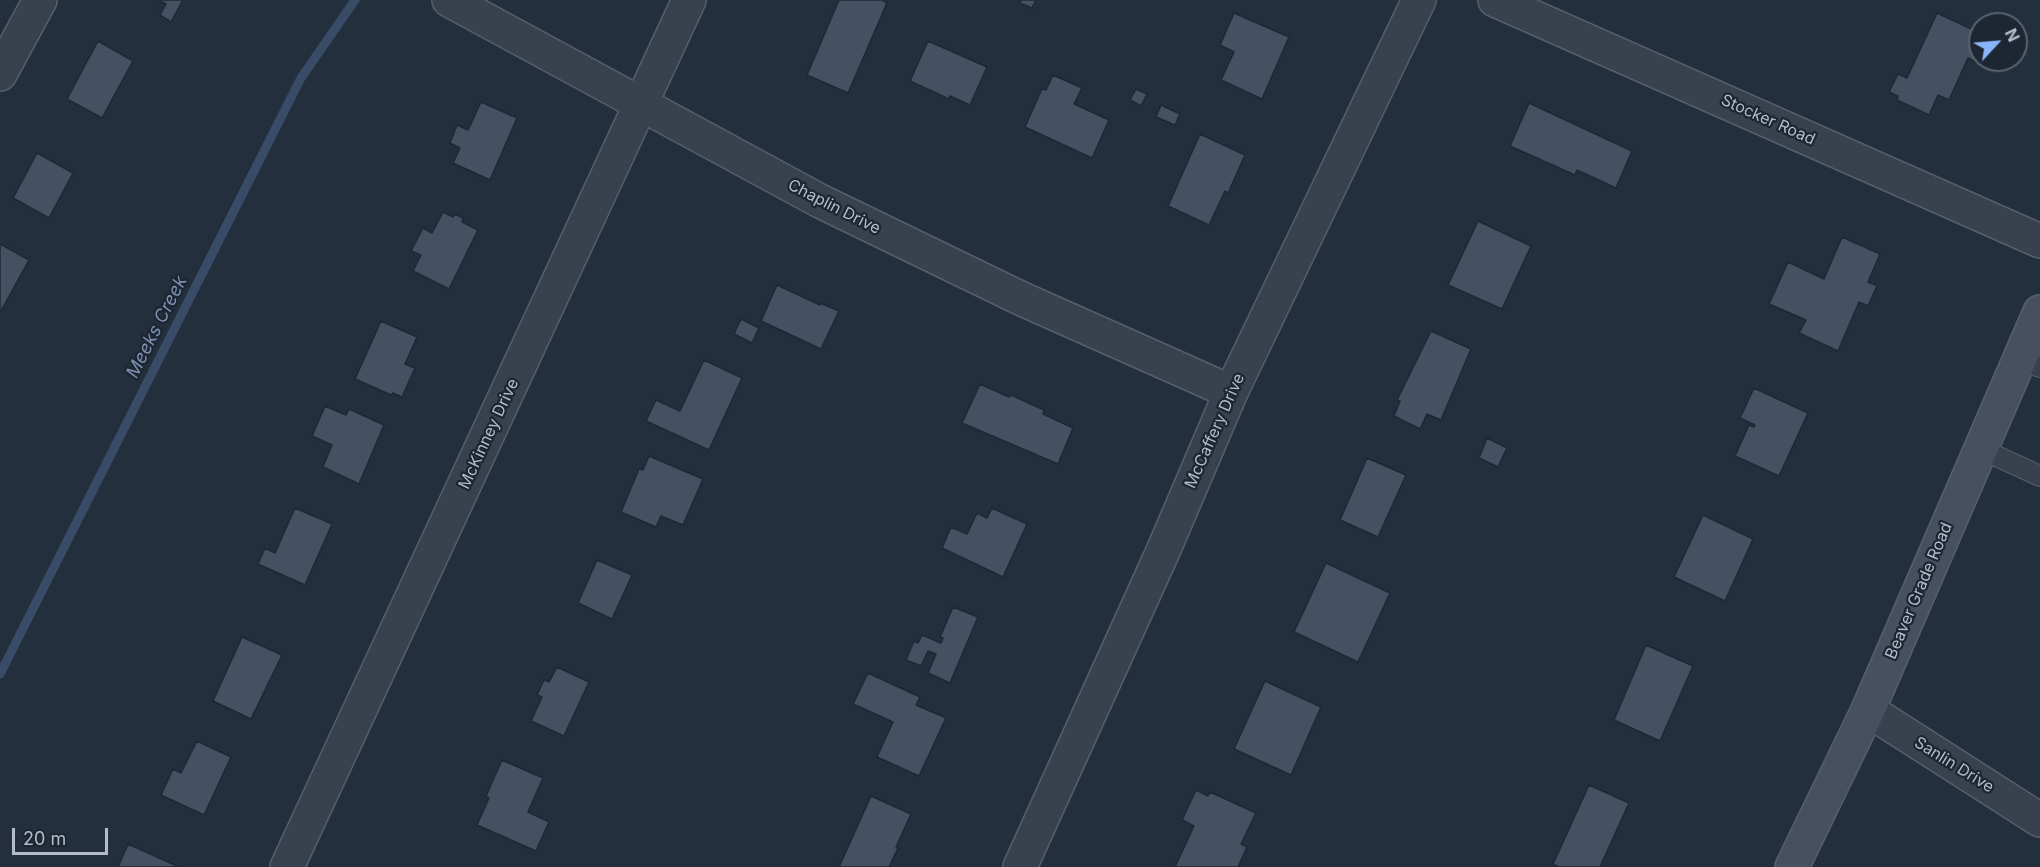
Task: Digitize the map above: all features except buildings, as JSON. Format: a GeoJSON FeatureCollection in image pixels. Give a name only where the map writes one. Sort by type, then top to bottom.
{"type":"FeatureCollection","features":[{"type":"Feature","properties":{"kind":"main road","name":"Beaver Grade Road"},"geometry":{"type":"LineString","coordinates":[[1792,867],[1868,710],[1981,449],[2030,363],[2040,312]]}},
{"type":"Feature","properties":{"kind":"street"},"geometry":{"type":"LineString","coordinates":[[0,74],[40,0]]}},
{"type":"Feature","properties":{"kind":"street","name":"Chaplin Drive"},"geometry":{"type":"LineString","coordinates":[[449,0],[820,201],[1020,298],[1231,392]]}},
{"type":"Feature","properties":{"kind":"street","name":"McKinney Drive"},"geometry":{"type":"LineString","coordinates":[[287,867],[689,0]]}},
{"type":"Feature","properties":{"kind":"street","name":"McCaffery Drive"},"geometry":{"type":"LineString","coordinates":[[1020,867],[1164,549],[1231,392],[1419,0]]}},
{"type":"Feature","properties":{"kind":"street","name":"Stocker Road"},"geometry":{"type":"LineString","coordinates":[[1496,0],[2040,241]]}},
{"type":"Feature","properties":{"kind":"street","name":"Sanlin Drive"},"geometry":{"type":"LineString","coordinates":[[1868,710],[2040,820]]}},
{"type":"Feature","properties":{"kind":"lane"},"geometry":{"type":"LineString","coordinates":[[1981,449],[2040,476]]}},
{"type":"Feature","properties":{"kind":"waterway","name":"Meeks Creek"},"geometry":{"type":"LineString","coordinates":[[0,674],[301,78],[355,0]]}}]}
